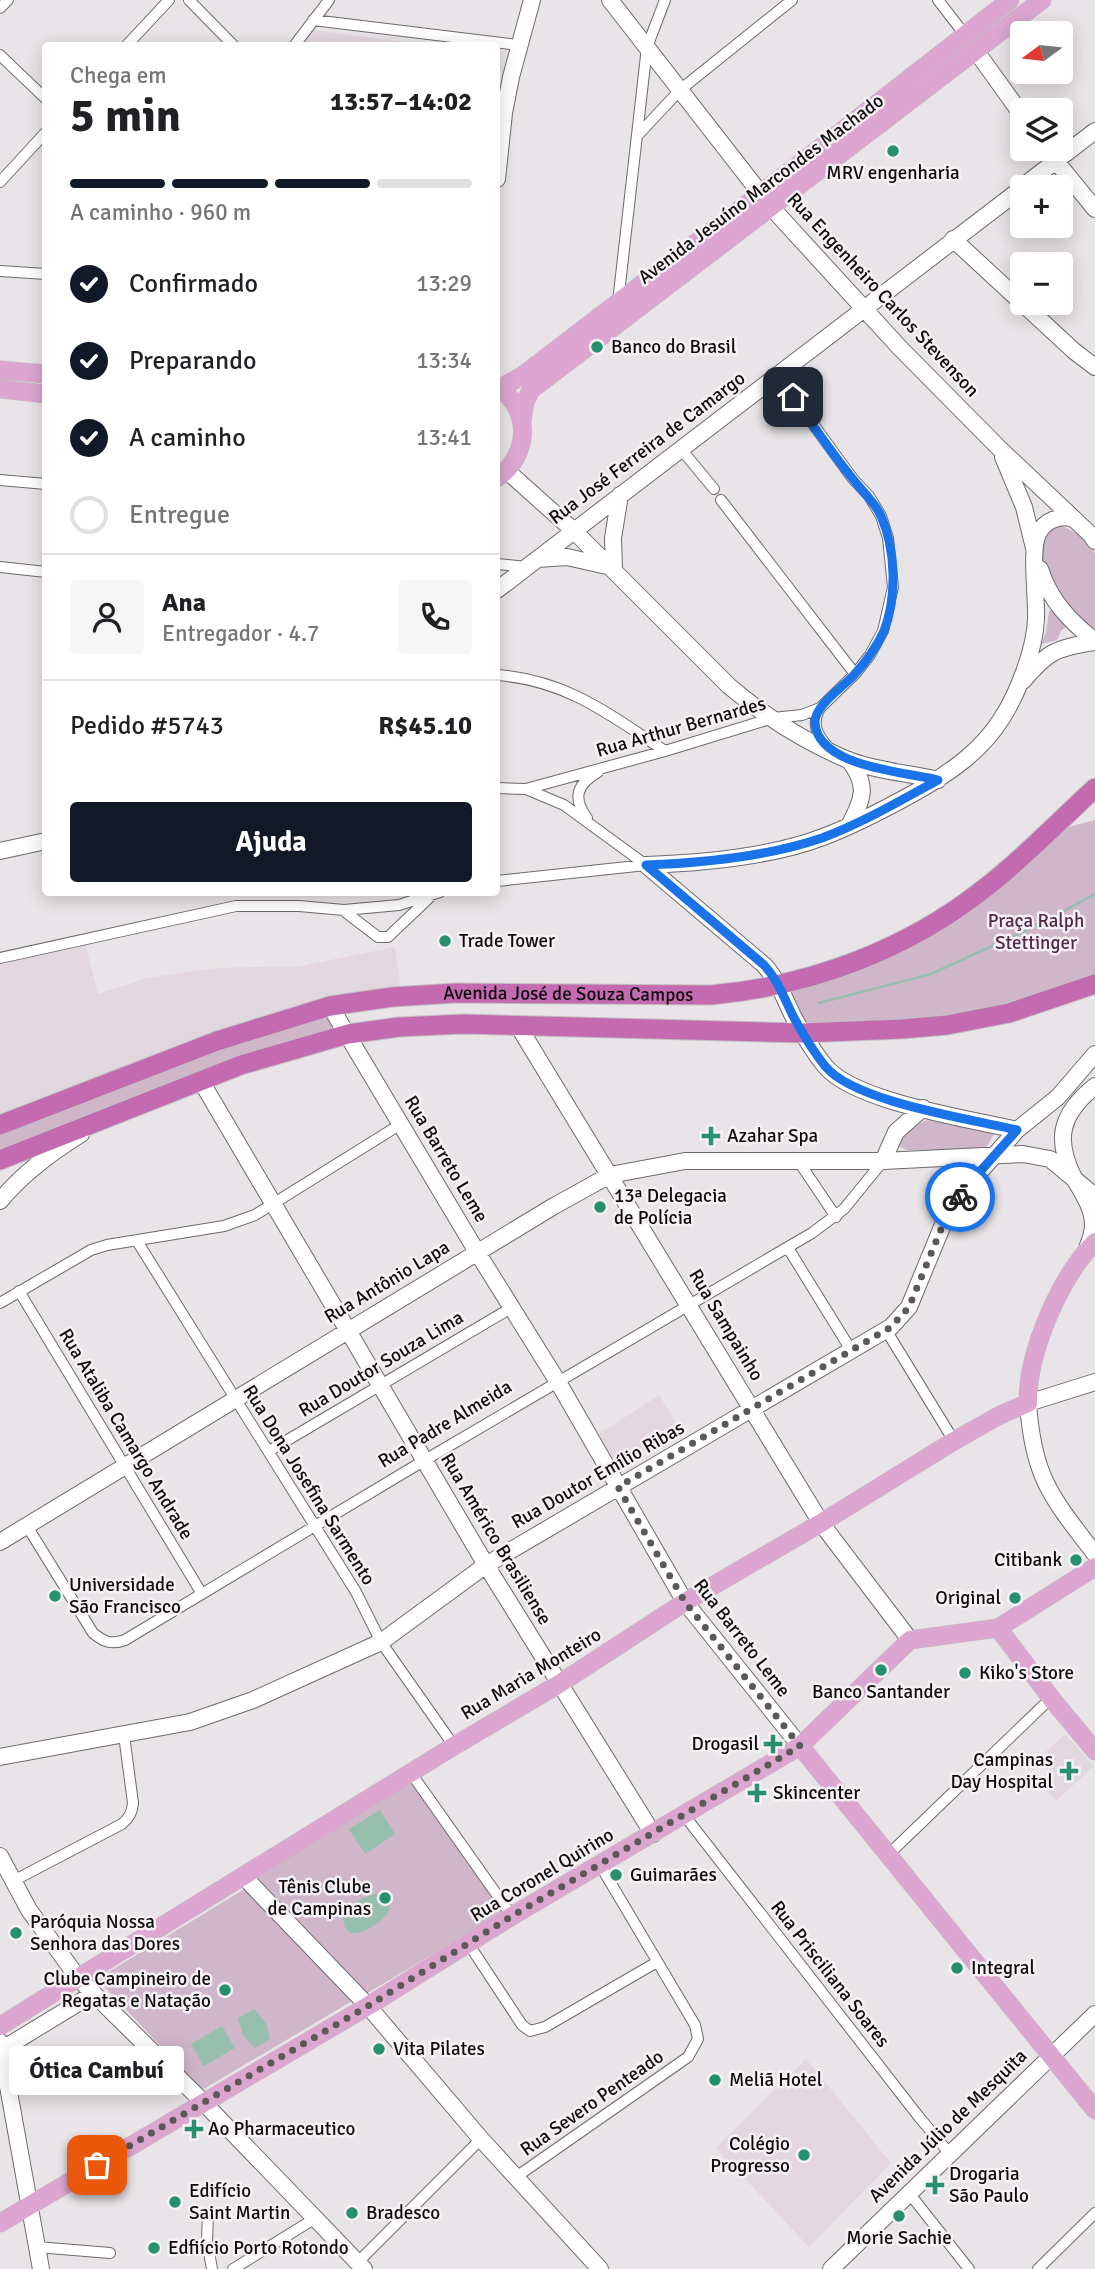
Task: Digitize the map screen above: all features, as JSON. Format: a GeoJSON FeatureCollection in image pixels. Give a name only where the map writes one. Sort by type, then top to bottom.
{"type":"FeatureCollection","features":[{"type":"Feature","properties":{"kind":"highway","name":"Avenida José de Souza Campos"},"geometry":{"type":"LineString","coordinates":[[0,1125],[218,1041],[330,1006],[416,995],[711,995],[749,992],[840,967],[918,935],[952,913],[987,887],[1095,788]]}},
{"type":"Feature","properties":{"kind":"highway","name":"Avenida José de Souza Campos"},"geometry":{"type":"LineString","coordinates":[[0,1160],[248,1063],[348,1034],[421,1026],[517,1024],[803,1033],[861,1032],[947,1025],[1009,1013],[1095,984]]}},
{"type":"Feature","properties":{"kind":"highway"},"geometry":{"type":"LineString","coordinates":[[517,1024],[513,1009],[520,1002],[597,994]]}},
{"type":"Feature","properties":{"kind":"main road","name":"Avenida Jesuíno Marcondes Machado"},"geometry":{"type":"LineString","coordinates":[[502,475],[518,457],[523,439],[525,402],[531,390],[653,286],[765,200],[820,148],[1010,0]]}},
{"type":"Feature","properties":{"kind":"main road","name":"Avenida Jesuíno Marcondes Machado"},"geometry":{"type":"LineString","coordinates":[[765,200],[831,163],[1042,0]]}},
{"type":"Feature","properties":{"kind":"main road"},"geometry":{"type":"LineString","coordinates":[[874,106],[885,121]]}},
{"type":"Feature","properties":{"kind":"main road"},"geometry":{"type":"LineString","coordinates":[[820,148],[831,163]]}},
{"type":"Feature","properties":{"kind":"main road","name":"Avenida Jesuíno Marcondes Machado"},"geometry":{"type":"LineString","coordinates":[[500,386],[522,376],[618,302],[653,286]]}},
{"type":"Feature","properties":{"kind":"main road"},"geometry":{"type":"LineString","coordinates":[[0,370],[42,374]]}},
{"type":"Feature","properties":{"kind":"main road"},"geometry":{"type":"LineString","coordinates":[[0,389],[42,394]]}},
{"type":"Feature","properties":{"kind":"main road"},"geometry":{"type":"LineString","coordinates":[[500,389],[518,408],[522,421]]}},
{"type":"Feature","properties":{"kind":"main road"},"geometry":{"type":"LineString","coordinates":[[1028,1403],[1028,1386],[1040,1340],[1059,1292],[1090,1246]]}},
{"type":"Feature","properties":{"kind":"main road","name":"Rua Maria Monteiro"},"geometry":{"type":"LineString","coordinates":[[0,2026],[559,1684],[685,1602],[954,1441],[1000,1415],[1028,1403]]}},
{"type":"Feature","properties":{"kind":"main road"},"geometry":{"type":"LineString","coordinates":[[909,1640],[998,1628],[1095,1567]]}},
{"type":"Feature","properties":{"kind":"main road"},"geometry":{"type":"LineString","coordinates":[[998,1628],[1095,1751]]}},
{"type":"Feature","properties":{"kind":"main road","name":"Rua Coronel Quirino"},"geometry":{"type":"LineString","coordinates":[[0,2222],[368,2006],[512,1916],[800,1746],[909,1640]]}},
{"type":"Feature","properties":{"kind":"main road","name":"Rua Barreto Leme"},"geometry":{"type":"LineString","coordinates":[[800,1746],[1095,2110]]}},
{"type":"Feature","properties":{"kind":"street"},"geometry":{"type":"LineString","coordinates":[[0,8],[8,0]]}},
{"type":"Feature","properties":{"kind":"street"},"geometry":{"type":"LineString","coordinates":[[131,42],[169,0]]}},
{"type":"Feature","properties":{"kind":"street"},"geometry":{"type":"LineString","coordinates":[[189,0],[230,42]]}},
{"type":"Feature","properties":{"kind":"street"},"geometry":{"type":"LineString","coordinates":[[297,42],[329,0]]}},
{"type":"Feature","properties":{"kind":"street"},"geometry":{"type":"LineString","coordinates":[[500,151],[504,113],[518,45],[532,0]]}},
{"type":"Feature","properties":{"kind":"street","name":"Rua Engenheiro Carlos Stevenson"},"geometry":{"type":"LineString","coordinates":[[610,0],[765,200],[864,309],[1000,449],[1094,537]]}},
{"type":"Feature","properties":{"kind":"street"},"geometry":{"type":"LineString","coordinates":[[618,302],[647,47],[665,0]]}},
{"type":"Feature","properties":{"kind":"street"},"geometry":{"type":"LineString","coordinates":[[637,136],[680,90],[792,0]]}},
{"type":"Feature","properties":{"kind":"street"},"geometry":{"type":"LineString","coordinates":[[938,0],[965,35]]}},
{"type":"Feature","properties":{"kind":"street"},"geometry":{"type":"LineString","coordinates":[[313,20],[493,42]]}},
{"type":"Feature","properties":{"kind":"street"},"geometry":{"type":"LineString","coordinates":[[500,43],[518,45]]}},
{"type":"Feature","properties":{"kind":"street"},"geometry":{"type":"LineString","coordinates":[[976,51],[1010,98]]}},
{"type":"Feature","properties":{"kind":"street"},"geometry":{"type":"LineString","coordinates":[[0,55],[42,95]]}},
{"type":"Feature","properties":{"kind":"street","name":"Rua José Ferreira de Camargo"},"geometry":{"type":"LineString","coordinates":[[1073,144],[1095,131]]}},
{"type":"Feature","properties":{"kind":"street"},"geometry":{"type":"LineString","coordinates":[[0,182],[42,136]]}},
{"type":"Feature","properties":{"kind":"street","name":"Rua José Ferreira de Camargo"},"geometry":{"type":"LineString","coordinates":[[1033,175],[1046,161]]}},
{"type":"Feature","properties":{"kind":"street"},"geometry":{"type":"LineString","coordinates":[[1055,161],[1095,209]]}},
{"type":"Feature","properties":{"kind":"street","name":"Rua José Ferreira de Camargo"},"geometry":{"type":"LineString","coordinates":[[500,588],[1010,196]]}},
{"type":"Feature","properties":{"kind":"street"},"geometry":{"type":"LineString","coordinates":[[953,239],[1074,351],[1095,367]]}},
{"type":"Feature","properties":{"kind":"street"},"geometry":{"type":"LineString","coordinates":[[622,266],[635,280],[653,286]]}},
{"type":"Feature","properties":{"kind":"street"},"geometry":{"type":"LineString","coordinates":[[0,271],[42,271]]}},
{"type":"Feature","properties":{"kind":"street","name":"Rua Arthur Bernardes"},"geometry":{"type":"LineString","coordinates":[[500,788],[526,789],[773,718],[802,715],[820,708],[855,674],[870,655],[884,631],[893,587],[888,538],[881,516],[869,496],[853,479],[778,376]]}},
{"type":"Feature","properties":{"kind":"street"},"geometry":{"type":"LineString","coordinates":[[681,449],[714,489]]}},
{"type":"Feature","properties":{"kind":"street","name":"Rua Engenheiro Carlos Stevenson"},"geometry":{"type":"LineString","coordinates":[[1000,449],[1024,507],[1035,550]]}},
{"type":"Feature","properties":{"kind":"street"},"geometry":{"type":"LineString","coordinates":[[502,475],[573,530],[754,708],[849,760],[938,780]]}},
{"type":"Feature","properties":{"kind":"street"},"geometry":{"type":"LineString","coordinates":[[0,480],[42,485]]}},
{"type":"Feature","properties":{"kind":"street"},"geometry":{"type":"LineString","coordinates":[[612,568],[613,538],[620,495]]}},
{"type":"Feature","properties":{"kind":"street"},"geometry":{"type":"LineString","coordinates":[[721,500],[855,674]]}},
{"type":"Feature","properties":{"kind":"street"},"geometry":{"type":"LineString","coordinates":[[500,881],[646,865],[696,863],[822,838],[938,780],[989,737],[1003,717],[1017,688],[1036,621],[1035,550],[1038,533],[1048,523],[1063,516],[1073,519]]}},
{"type":"Feature","properties":{"kind":"street"},"geometry":{"type":"LineString","coordinates":[[1035,550],[1045,586],[1052,598],[1074,624],[1095,642]]}},
{"type":"Feature","properties":{"kind":"street"},"geometry":{"type":"LineString","coordinates":[[500,564],[567,558],[596,562],[612,568]]}},
{"type":"Feature","properties":{"kind":"street"},"geometry":{"type":"LineString","coordinates":[[0,568],[42,572]]}},
{"type":"Feature","properties":{"kind":"street"},"geometry":{"type":"LineString","coordinates":[[1017,688],[1046,655],[1055,650],[1095,642]]}},
{"type":"Feature","properties":{"kind":"street"},"geometry":{"type":"LineString","coordinates":[[500,675],[531,680],[567,691],[593,703],[665,751]]}},
{"type":"Feature","properties":{"kind":"street"},"geometry":{"type":"LineString","coordinates":[[820,708],[815,724],[818,735],[831,750]]}},
{"type":"Feature","properties":{"kind":"street"},"geometry":{"type":"LineString","coordinates":[[849,760],[859,773],[863,795],[849,826]]}},
{"type":"Feature","properties":{"kind":"street"},"geometry":{"type":"LineString","coordinates":[[590,823],[580,809],[579,791],[590,777],[606,766]]}},
{"type":"Feature","properties":{"kind":"street"},"geometry":{"type":"LineString","coordinates":[[526,789],[564,805],[590,823],[646,865],[764,965],[779,985],[803,1033],[827,1069],[855,1087],[884,1099],[1017,1130]]}},
{"type":"Feature","properties":{"kind":"street"},"geometry":{"type":"LineString","coordinates":[[0,851],[42,842]]}},
{"type":"Feature","properties":{"kind":"street"},"geometry":{"type":"LineString","coordinates":[[0,958],[236,906],[299,906],[344,910],[399,905],[428,896]]}},
{"type":"Feature","properties":{"kind":"street"},"geometry":{"type":"LineString","coordinates":[[344,910],[382,938],[388,937],[434,896]]}},
{"type":"Feature","properties":{"kind":"street","name":"Rua Barreto Leme"},"geometry":{"type":"LineString","coordinates":[[330,1006],[558,1382],[685,1602],[800,1746]]}},
{"type":"Feature","properties":{"kind":"street","name":"Rua Sampainho"},"geometry":{"type":"LineString","coordinates":[[517,1024],[821,1523],[909,1640]]}},
{"type":"Feature","properties":{"kind":"street","name":"Rua Doutor Emílio Ribas"},"geometry":{"type":"LineString","coordinates":[[0,1757],[190,1722],[238,1705],[381,1642],[486,1565],[886,1330],[900,1319],[909,1307],[942,1227],[968,1185],[1017,1130],[1068,1087],[1095,1054]]}},
{"type":"Feature","properties":{"kind":"street","name":"Rua Américo Brasiliense"},"geometry":{"type":"LineString","coordinates":[[201,1081],[486,1565],[653,1834]]}},
{"type":"Feature","properties":{"kind":"street"},"geometry":{"type":"LineString","coordinates":[[1090,1246],[1093,1226],[1091,1213],[1062,1145],[1063,1130],[1070,1110],[1095,1086]]}},
{"type":"Feature","properties":{"kind":"street"},"geometry":{"type":"LineString","coordinates":[[884,1099],[895,1119],[896,1132]]}},
{"type":"Feature","properties":{"kind":"street"},"geometry":{"type":"LineString","coordinates":[[1049,1104],[1061,1102],[1070,1110]]}},
{"type":"Feature","properties":{"kind":"street"},"geometry":{"type":"LineString","coordinates":[[896,1132],[923,1108]]}},
{"type":"Feature","properties":{"kind":"street"},"geometry":{"type":"LineString","coordinates":[[0,1201],[19,1180],[50,1154],[102,1120]]}},
{"type":"Feature","properties":{"kind":"street"},"geometry":{"type":"LineString","coordinates":[[0,1303],[91,1250],[224,1226],[255,1215],[401,1124]]}},
{"type":"Feature","properties":{"kind":"street","name":"Rua Padre Almeida"},"geometry":{"type":"LineString","coordinates":[[27,1526],[93,1633],[102,1640],[116,1643],[125,1640],[425,1460],[788,1248],[835,1217],[883,1161],[896,1132]]}},
{"type":"Feature","properties":{"kind":"street","name":"Rua Antônio Lapa"},"geometry":{"type":"LineString","coordinates":[[0,1542],[347,1330],[610,1175],[685,1161],[883,1161],[1023,1154],[1050,1159],[1095,1196]]}},
{"type":"Feature","properties":{"kind":"street"},"geometry":{"type":"LineString","coordinates":[[799,1161],[835,1217]]}},
{"type":"Feature","properties":{"kind":"street","name":"Rua Dona Josefina Sarmento"},"geometry":{"type":"LineString","coordinates":[[137,1241],[356,1592],[381,1642],[454,1746]]}},
{"type":"Feature","properties":{"kind":"street"},"geometry":{"type":"LineString","coordinates":[[788,1248],[851,1350]]}},
{"type":"Feature","properties":{"kind":"street","name":"Rua Ataliba Camargo Andrade"},"geometry":{"type":"LineString","coordinates":[[19,1291],[202,1594]]}},
{"type":"Feature","properties":{"kind":"street","name":"Rua Doutor Souza Lima"},"geometry":{"type":"LineString","coordinates":[[269,1451],[511,1308]]}},
{"type":"Feature","properties":{"kind":"street"},"geometry":{"type":"LineString","coordinates":[[886,1330],[954,1441]]}},
{"type":"Feature","properties":{"kind":"street","name":"Rua Maria Monteiro"},"geometry":{"type":"LineString","coordinates":[[1028,1403],[1095,1382]]}},
{"type":"Feature","properties":{"kind":"street"},"geometry":{"type":"LineString","coordinates":[[1028,1403],[1033,1448],[1045,1485],[1095,1554]]}},
{"type":"Feature","properties":{"kind":"street"},"geometry":{"type":"LineString","coordinates":[[889,1854],[1051,1698]]}},
{"type":"Feature","properties":{"kind":"street"},"geometry":{"type":"LineString","coordinates":[[13,1881],[128,1819],[133,1803],[124,1735]]}},
{"type":"Feature","properties":{"kind":"street"},"geometry":{"type":"LineString","coordinates":[[411,1773],[512,1916]]}},
{"type":"Feature","properties":{"kind":"street","name":"Rua Prisciliana Soares"},"geometry":{"type":"LineString","coordinates":[[684,1815],[950,2154]]}},
{"type":"Feature","properties":{"kind":"street"},"geometry":{"type":"LineString","coordinates":[[0,1856],[29,1909],[78,1979],[203,2102],[361,2267],[481,2139]]}},
{"type":"Feature","properties":{"kind":"street"},"geometry":{"type":"LineString","coordinates":[[468,1943],[522,2025],[530,2031],[545,2027],[657,1962],[600,1865]]}},
{"type":"Feature","properties":{"kind":"street"},"geometry":{"type":"LineString","coordinates":[[244,1877],[368,2006],[595,2267]]}},
{"type":"Feature","properties":{"kind":"street","name":"Rua Severo Penteado"},"geometry":{"type":"LineString","coordinates":[[516,2177],[688,2057],[698,2039],[695,2025],[657,1962]]}},
{"type":"Feature","properties":{"kind":"street"},"geometry":{"type":"LineString","coordinates":[[41,2269],[1,2046],[93,1994]]}},
{"type":"Feature","properties":{"kind":"street","name":"Avenida Júlio de Mesquita"},"geometry":{"type":"LineString","coordinates":[[831,2269],[1095,2014]]}},
{"type":"Feature","properties":{"kind":"street"},"geometry":{"type":"LineString","coordinates":[[909,2193],[969,2269]]}},
{"type":"Feature","properties":{"kind":"street"},"geometry":{"type":"LineString","coordinates":[[208,2213],[207,2241],[212,2269]]}},
{"type":"Feature","properties":{"kind":"street"},"geometry":{"type":"LineString","coordinates":[[1038,2269],[1095,2213]]}},
{"type":"Feature","properties":{"kind":"street"},"geometry":{"type":"LineString","coordinates":[[233,2269],[314,2219]]}},
{"type":"Feature","properties":{"kind":"street"},"geometry":{"type":"LineString","coordinates":[[37,2247],[110,2253]]}},
{"type":"Feature","properties":{"kind":"shaded area"},"geometry":{"type":"Polygon","coordinates":[[[314,30],[402,42],[304,42],[314,30]]]}},
{"type":"Feature","properties":{"kind":"shaded area"},"geometry":{"type":"Polygon","coordinates":[[[84,939],[98,994],[147,978],[216,968],[301,966],[395,947],[401,991],[0,1117],[0,962],[84,939]]]}},
{"type":"Feature","properties":{"kind":"shaded area"},"geometry":{"type":"Polygon","coordinates":[[[659,1395],[680,1429],[619,1467],[599,1434],[659,1395]]]}},
{"type":"Feature","properties":{"kind":"shaded area","name":"Campinas Day Hospital"},"geometry":{"type":"Polygon","coordinates":[[[1065,1734],[1094,1766],[1056,1801],[1042,1785],[1052,1775],[1038,1759],[1065,1734]]]}},
{"type":"Feature","properties":{"kind":"shaded area"},"geometry":{"type":"Polygon","coordinates":[[[380,1810],[395,1834],[365,1854],[349,1829],[380,1810]]]}},
{"type":"Feature","properties":{"kind":"shaded area"},"geometry":{"type":"Polygon","coordinates":[[[376,1894],[386,1898],[390,1904],[389,1910],[377,1924],[351,1933],[345,1928],[343,1918],[346,1913],[356,1902],[376,1894]]]}},
{"type":"Feature","properties":{"kind":"shaded area"},"geometry":{"type":"Polygon","coordinates":[[[254,2009],[266,2023],[270,2039],[255,2048],[243,2035],[238,2018],[254,2009]]]}},
{"type":"Feature","properties":{"kind":"shaded area"},"geometry":{"type":"Polygon","coordinates":[[[222,2026],[235,2048],[204,2066],[191,2044],[222,2026]]]}},
{"type":"Feature","properties":{"kind":"shaded area","name":"Colégio Progresso"},"geometry":{"type":"Polygon","coordinates":[[[806,2059],[891,2163],[809,2247],[716,2148],[806,2059]]]}},
{"type":"Feature","properties":{"kind":"green space"},"geometry":{"type":"Polygon","coordinates":[[[1062,526],[1080,537],[1095,553],[1095,630],[1072,610],[1050,578],[1043,561],[1042,546],[1048,534],[1062,526]]]}},
{"type":"Feature","properties":{"kind":"green space"},"geometry":{"type":"Polygon","coordinates":[[[1053,609],[1068,625],[1057,640],[1041,644],[1049,611],[1053,609]]]}},
{"type":"Feature","properties":{"kind":"green space","name":"Praça Ralph Stettinger"},"geometry":{"type":"Polygon","coordinates":[[[1095,820],[1095,974],[1041,993],[959,1016],[803,1027],[787,989],[903,952],[984,897],[1057,830],[1095,820]]]}},
{"type":"Feature","properties":{"kind":"green space"},"geometry":{"type":"Polygon","coordinates":[[[329,1011],[341,1031],[0,1156],[0,1130],[329,1011]]]}},
{"type":"Feature","properties":{"kind":"green space"},"geometry":{"type":"Polygon","coordinates":[[[928,1120],[994,1134],[984,1151],[906,1150],[899,1146],[910,1130],[928,1120]]]}},
{"type":"Feature","properties":{"kind":"green space","name":"Tênis Clube de Campinas"},"geometry":{"type":"Polygon","coordinates":[[[411,1782],[504,1912],[366,1994],[256,1879],[411,1782]]]}},
{"type":"Feature","properties":{"kind":"green space","name":"Clube Campineiro de Regatas e Natação"},"geometry":{"type":"Polygon","coordinates":[[[246,1888],[354,2000],[202,2090],[97,1979],[246,1888]]]}},
{"type":"Feature","properties":{"kind":"waterway"},"geometry":{"type":"LineString","coordinates":[[819,1003],[931,974],[1040,924],[1095,894]]}},
{"type":"Feature","properties":{"kind":"way so far"},"geometry":{"type":"LineString","coordinates":[[97,2165],[368,2006],[512,1916],[800,1746],[685,1602],[618,1487],[891,1327],[909,1307],[942,1227],[960,1197]]}},
{"type":"Feature","properties":{"kind":"place","name":"MRV engenharia"},"geometry":{"type":"Point","coordinates":[893,151]}},
{"type":"Feature","properties":{"kind":"place","name":"Banco do Brasil"},"geometry":{"type":"Point","coordinates":[597,347]}},
{"type":"Feature","properties":{"kind":"place","name":"Trade Tower"},"geometry":{"type":"Point","coordinates":[445,941]}},
{"type":"Feature","properties":{"kind":"place","name":"Azahar Spa"},"geometry":{"type":"Point","coordinates":[711,1136]}},
{"type":"Feature","properties":{"kind":"place","name":"13ª Delegacia de Polícia"},"geometry":{"type":"Point","coordinates":[600,1207]}},
{"type":"Feature","properties":{"kind":"place","name":"Citibank"},"geometry":{"type":"Point","coordinates":[1076,1560]}},
{"type":"Feature","properties":{"kind":"place","name":"Universidade São Francisco"},"geometry":{"type":"Point","coordinates":[55,1596]}},
{"type":"Feature","properties":{"kind":"place","name":"Original"},"geometry":{"type":"Point","coordinates":[1015,1598]}},
{"type":"Feature","properties":{"kind":"place","name":"Banco Santander"},"geometry":{"type":"Point","coordinates":[881,1670]}},
{"type":"Feature","properties":{"kind":"place","name":"Kiko's Store"},"geometry":{"type":"Point","coordinates":[965,1673]}},
{"type":"Feature","properties":{"kind":"place","name":"Drogasil"},"geometry":{"type":"Point","coordinates":[773,1744]}},
{"type":"Feature","properties":{"kind":"place","name":"Campinas Day Hospital"},"geometry":{"type":"Point","coordinates":[1069,1771]}},
{"type":"Feature","properties":{"kind":"place","name":"Skincenter"},"geometry":{"type":"Point","coordinates":[757,1793]}},
{"type":"Feature","properties":{"kind":"place","name":"Guimarães"},"geometry":{"type":"Point","coordinates":[616,1875]}},
{"type":"Feature","properties":{"kind":"place","name":"Tênis Clube de Campinas"},"geometry":{"type":"Point","coordinates":[385,1898]}},
{"type":"Feature","properties":{"kind":"place","name":"Paróquia Nossa Senhora das Dores"},"geometry":{"type":"Point","coordinates":[16,1933]}},
{"type":"Feature","properties":{"kind":"place","name":"Integral"},"geometry":{"type":"Point","coordinates":[957,1968]}},
{"type":"Feature","properties":{"kind":"place","name":"Clube Campineiro de Regatas e Natação"},"geometry":{"type":"Point","coordinates":[225,1990]}},
{"type":"Feature","properties":{"kind":"place","name":"Vita Pilates"},"geometry":{"type":"Point","coordinates":[379,2049]}},
{"type":"Feature","properties":{"kind":"place","name":"Meliã Hotel"},"geometry":{"type":"Point","coordinates":[715,2080]}},
{"type":"Feature","properties":{"kind":"place","name":"Ao Pharmaceutico"},"geometry":{"type":"Point","coordinates":[194,2129]}},
{"type":"Feature","properties":{"kind":"place","name":"Colégio Progresso"},"geometry":{"type":"Point","coordinates":[804,2155]}},
{"type":"Feature","properties":{"kind":"place","name":"Ótica Cambuí"},"geometry":{"type":"Point","coordinates":[97,2165]}},
{"type":"Feature","properties":{"kind":"place","name":"Drogaria São Paulo"},"geometry":{"type":"Point","coordinates":[935,2185]}},
{"type":"Feature","properties":{"kind":"place","name":"Edifício Saint Martin"},"geometry":{"type":"Point","coordinates":[175,2202]}},
{"type":"Feature","properties":{"kind":"place","name":"Bradesco"},"geometry":{"type":"Point","coordinates":[352,2213]}},
{"type":"Feature","properties":{"kind":"place","name":"Morie Sachie"},"geometry":{"type":"Point","coordinates":[899,2216]}},
{"type":"Feature","properties":{"kind":"place","name":"Edfiício Porto Rotondo"},"geometry":{"type":"Point","coordinates":[154,2248]}},
{"type":"Feature","properties":{"kind":"route"},"geometry":{"type":"LineString","coordinates":[[793,397],[853,479],[869,496],[881,516],[891,558],[893,587],[884,631],[855,674],[820,708],[815,724],[818,735],[831,750],[849,760],[938,780],[822,838],[696,863],[646,865],[764,965],[779,985],[794,1018],[817,1055],[827,1069],[841,1080],[884,1099],[1017,1130],[960,1197]]}}]}
